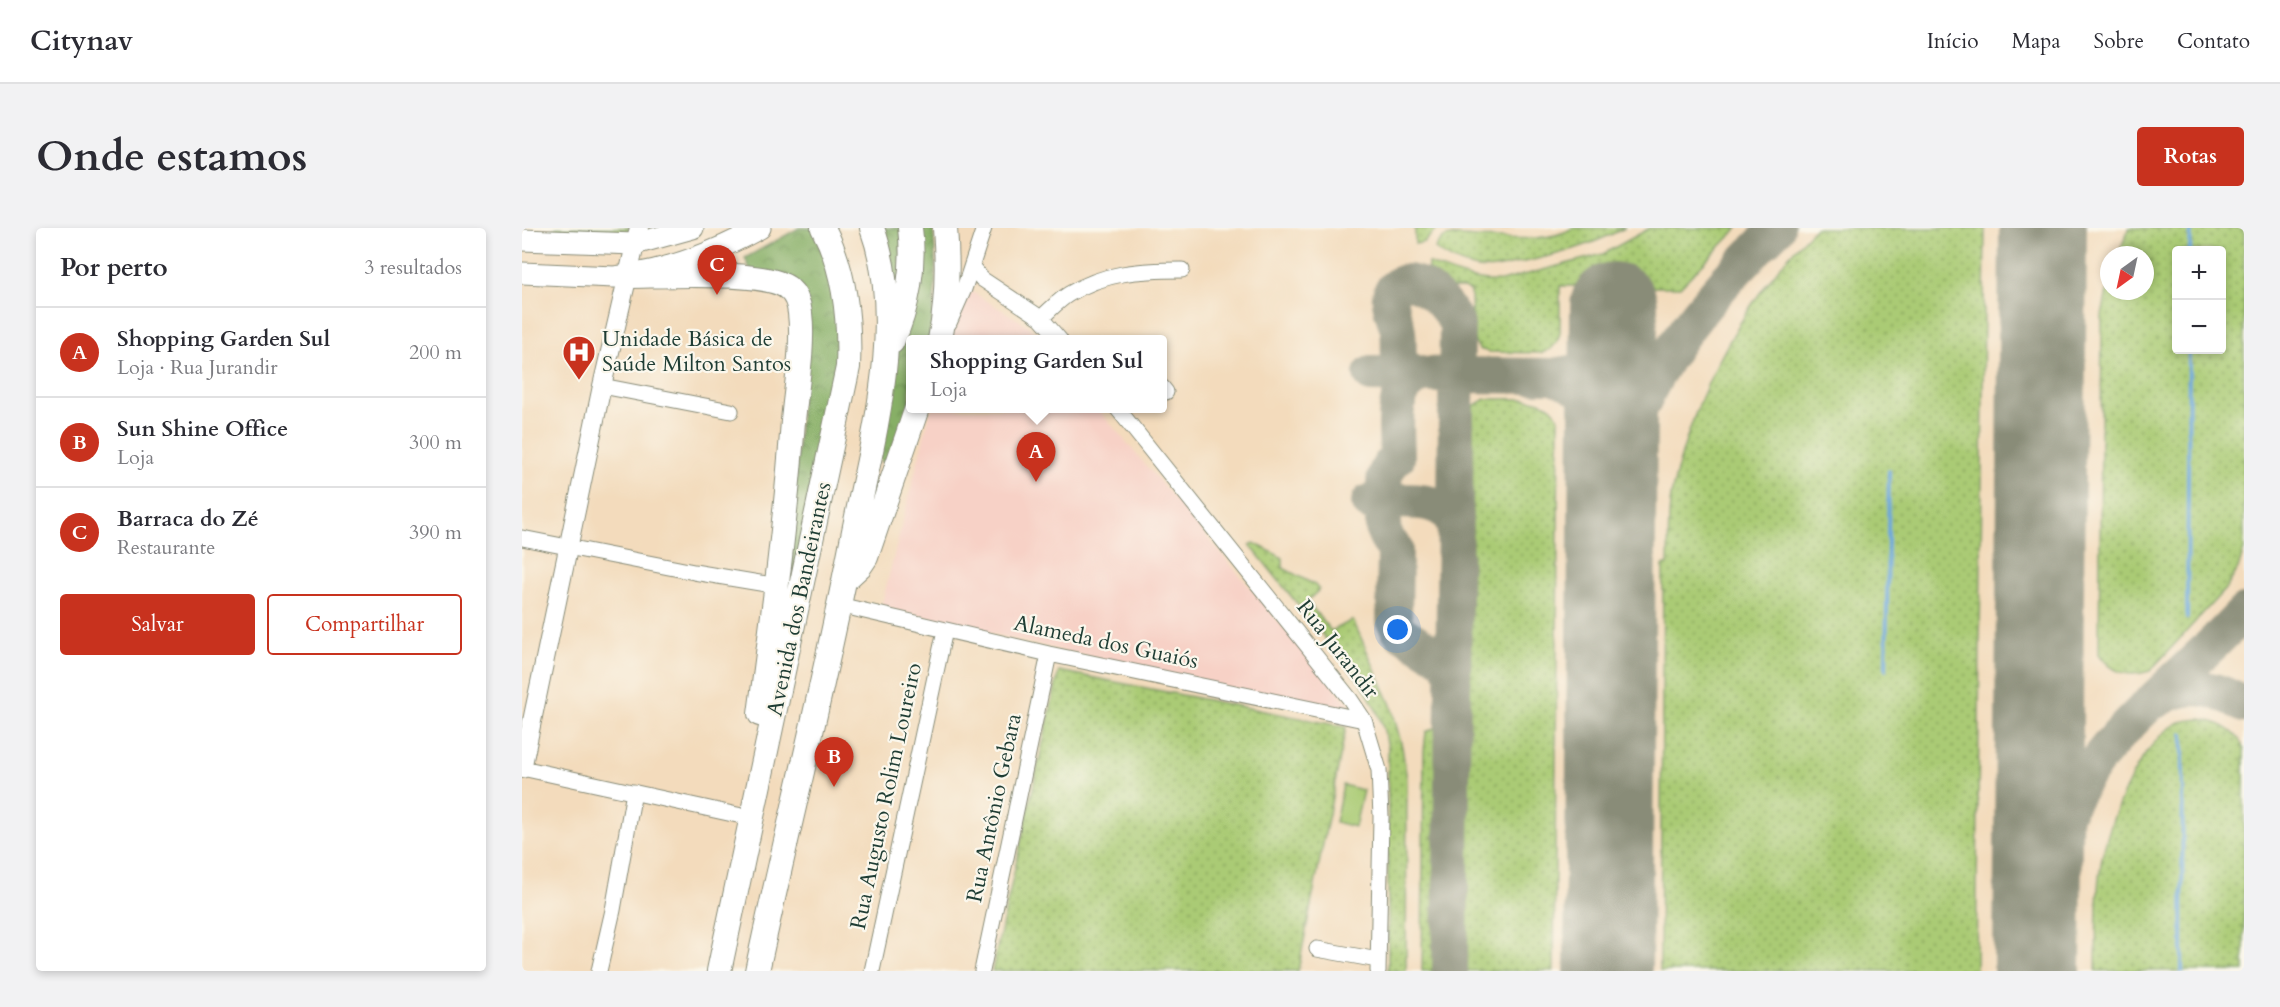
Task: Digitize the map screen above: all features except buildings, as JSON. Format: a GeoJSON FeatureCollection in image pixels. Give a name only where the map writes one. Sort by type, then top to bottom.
{"type":"FeatureCollection","features":[{"type":"Feature","properties":{"kind":"highway","name":"Avenida dos Bandeirantes"},"geometry":{"type":"LineString","coordinates":[[719,971],[849,367],[846,307],[838,267],[823,228]]}},
{"type":"Feature","properties":{"kind":"highway","name":"Avenida dos Bandeirantes"},"geometry":{"type":"LineString","coordinates":[[757,971],[839,605],[887,353],[882,261],[872,228]]}},
{"type":"Feature","properties":{"kind":"highway"},"geometry":{"type":"LineString","coordinates":[[887,353],[905,308],[912,252],[910,228]]}},
{"type":"Feature","properties":{"kind":"highway"},"geometry":{"type":"LineString","coordinates":[[942,335],[947,255],[945,228]]}},
{"type":"Feature","properties":{"kind":"highway"},"geometry":{"type":"LineString","coordinates":[[628,276],[751,276],[773,280],[788,287],[796,297],[800,312],[801,332],[778,586],[754,760],[753,808]]}},
{"type":"Feature","properties":{"kind":"highway"},"geometry":{"type":"LineString","coordinates":[[844,580],[860,566],[866,557],[915,413]]}},
{"type":"Feature","properties":{"kind":"main road"},"geometry":{"type":"LineString","coordinates":[[522,238],[542,228]]}},
{"type":"Feature","properties":{"kind":"main road"},"geometry":{"type":"LineString","coordinates":[[522,238],[637,236],[693,228]]}},
{"type":"Feature","properties":{"kind":"main road"},"geometry":{"type":"LineString","coordinates":[[522,273],[628,276],[668,266],[736,241],[760,228]]}},
{"type":"Feature","properties":{"kind":"street"},"geometry":{"type":"LineString","coordinates":[[943,335],[972,267],[984,228]]}},
{"type":"Feature","properties":{"kind":"street"},"geometry":{"type":"LineString","coordinates":[[637,236],[602,386],[522,769],[634,792],[753,808]]}},
{"type":"Feature","properties":{"kind":"street"},"geometry":{"type":"LineString","coordinates":[[972,267],[982,279],[1041,318],[1056,335]]}},
{"type":"Feature","properties":{"kind":"street"},"geometry":{"type":"LineString","coordinates":[[1041,318],[1069,294],[1108,275],[1149,270],[1182,270]]}},
{"type":"Feature","properties":{"kind":"street"},"geometry":{"type":"LineString","coordinates":[[602,386],[731,411]]}},
{"type":"Feature","properties":{"kind":"street","name":"Rua Jurandir"},"geometry":{"type":"LineString","coordinates":[[1121,413],[1350,699],[1364,720],[1379,770],[1381,817],[1378,965]]}},
{"type":"Feature","properties":{"kind":"street"},"geometry":{"type":"LineString","coordinates":[[522,538],[693,572],[778,586]]}},
{"type":"Feature","properties":{"kind":"street","name":"Alameda dos Guaiós"},"geometry":{"type":"LineString","coordinates":[[839,605],[1049,654],[1364,720]]}},
{"type":"Feature","properties":{"kind":"street","name":"Rua Augusto Rolim Loureiro"},"geometry":{"type":"LineString","coordinates":[[872,971],[945,630]]}},
{"type":"Feature","properties":{"kind":"street","name":"Rua Antônio Gebara"},"geometry":{"type":"LineString","coordinates":[[982,971],[1049,654]]}},
{"type":"Feature","properties":{"kind":"street"},"geometry":{"type":"LineString","coordinates":[[599,971],[613,910],[634,792]]}},
{"type":"Feature","properties":{"kind":"street"},"geometry":{"type":"LineString","coordinates":[[1317,949],[1378,965]]}},
{"type":"Feature","properties":{"kind":"shaded area"},"geometry":{"type":"Polygon","coordinates":[[[957,283],[1027,325],[1036,335],[948,335],[957,283]]]}},
{"type":"Feature","properties":{"kind":"shaded area"},"geometry":{"type":"Polygon","coordinates":[[[930,413],[1101,413],[1354,710],[1206,685],[881,607],[930,413]]]}},
{"type":"Feature","properties":{"kind":"green space"},"geometry":{"type":"Polygon","coordinates":[[[557,228],[629,228],[627,237],[541,235],[557,228]]]}},
{"type":"Feature","properties":{"kind":"green space"},"geometry":{"type":"Polygon","coordinates":[[[799,228],[813,228],[830,269],[837,308],[840,365],[785,633],[807,312],[751,271],[745,258],[799,228]]]}},
{"type":"Feature","properties":{"kind":"green space"},"geometry":{"type":"Polygon","coordinates":[[[881,228],[903,228],[898,306],[881,228]]]}},
{"type":"Feature","properties":{"kind":"green space"},"geometry":{"type":"Polygon","coordinates":[[[918,228],[933,228],[935,284],[930,335],[906,335],[906,413],[889,457],[881,463],[879,458],[918,228]]]}},
{"type":"Feature","properties":{"kind":"green space"},"geometry":{"type":"Polygon","coordinates":[[[1415,228],[1438,228],[1424,242],[1415,244],[1415,228]]]}},
{"type":"Feature","properties":{"kind":"green space"},"geometry":{"type":"Polygon","coordinates":[[[1573,228],[1625,228],[1573,249],[1493,268],[1466,265],[1435,249],[1444,238],[1452,236],[1539,238],[1563,233],[1573,228]]]}},
{"type":"Feature","properties":{"kind":"green space"},"geometry":{"type":"Polygon","coordinates":[[[1650,228],[1738,228],[1680,287],[1631,287],[1629,271],[1595,271],[1596,286],[1560,286],[1560,333],[1551,349],[1542,353],[1489,352],[1479,349],[1472,336],[1471,291],[1463,288],[1448,288],[1428,275],[1428,263],[1473,279],[1501,281],[1603,254],[1650,228]]]}},
{"type":"Feature","properties":{"kind":"green space"},"geometry":{"type":"Polygon","coordinates":[[[1815,228],[1985,228],[1976,971],[1660,971],[1663,565],[1668,565],[1671,496],[1695,415],[1726,347],[1766,285],[1789,255],[1815,228]]]}},
{"type":"Feature","properties":{"kind":"green space"},"geometry":{"type":"Polygon","coordinates":[[[2129,228],[2244,228],[2244,549],[2238,569],[2227,587],[2150,671],[2135,674],[2115,670],[2099,654],[2102,316],[2105,300],[2154,300],[2154,246],[2122,246],[2129,228]]]}},
{"type":"Feature","properties":{"kind":"green space"},"geometry":{"type":"Polygon","coordinates":[[[1485,399],[1540,402],[1555,412],[1559,422],[1554,971],[1462,971],[1469,418],[1475,405],[1485,399]]]}},
{"type":"Feature","properties":{"kind":"green space"},"geometry":{"type":"Polygon","coordinates":[[[1254,543],[1283,558],[1283,568],[1315,585],[1319,590],[1307,601],[1331,631],[1353,620],[1391,705],[1402,747],[1407,780],[1406,971],[1388,971],[1388,748],[1381,722],[1375,706],[1361,683],[1250,545],[1254,543]]]}},
{"type":"Feature","properties":{"kind":"green space"},"geometry":{"type":"Polygon","coordinates":[[[1059,671],[1346,727],[1298,971],[992,971],[1059,671]]]}},
{"type":"Feature","properties":{"kind":"green space"},"geometry":{"type":"Polygon","coordinates":[[[2201,719],[2214,722],[2233,732],[2244,749],[2244,971],[2096,971],[2098,882],[2103,852],[2126,788],[2149,749],[2163,734],[2178,723],[2201,719]]]}},
{"type":"Feature","properties":{"kind":"green space"},"geometry":{"type":"Polygon","coordinates":[[[1434,728],[1441,733],[1443,745],[1440,971],[1422,971],[1424,751],[1426,732],[1434,728]]]}},
{"type":"Feature","properties":{"kind":"green space"},"geometry":{"type":"Polygon","coordinates":[[[1343,785],[1363,790],[1355,827],[1335,822],[1343,785]]]}},
{"type":"Feature","properties":{"kind":"waterway"},"geometry":{"type":"LineString","coordinates":[[2190,246],[2191,228]]}},
{"type":"Feature","properties":{"kind":"waterway"},"geometry":{"type":"LineString","coordinates":[[2187,618],[2189,354]]}},
{"type":"Feature","properties":{"kind":"waterway"},"geometry":{"type":"LineString","coordinates":[[1886,669],[1889,471]]}},
{"type":"Feature","properties":{"kind":"waterway"},"geometry":{"type":"LineString","coordinates":[[2182,971],[2183,734]]}},
{"type":"Feature","properties":{"kind":"taxiway"},"geometry":{"type":"LineString","coordinates":[[1611,583],[1618,478],[1642,404],[1659,371],[1700,312],[1723,284],[1777,228]]}},
{"type":"Feature","properties":{"kind":"taxiway"},"geometry":{"type":"LineString","coordinates":[[2043,291],[2057,228]]}},
{"type":"Feature","properties":{"kind":"taxiway"},"geometry":{"type":"LineString","coordinates":[[1423,375],[1405,367],[1399,356],[1397,326],[1390,295],[1392,290],[1405,282],[1421,286],[1436,296],[1457,324],[1450,971]]}},
{"type":"Feature","properties":{"kind":"taxiway"},"geometry":{"type":"LineString","coordinates":[[1612,446],[1604,420],[1594,402],[1578,388],[1553,376],[1590,370],[1613,362]]}},
{"type":"Feature","properties":{"kind":"taxiway"},"geometry":{"type":"LineString","coordinates":[[1371,374],[1553,376]]}},
{"type":"Feature","properties":{"kind":"taxiway"},"geometry":{"type":"LineString","coordinates":[[1423,375],[1412,380],[1404,388],[1399,398],[1396,421],[1397,458],[1388,468],[1384,479],[1384,485],[1392,503],[1383,520],[1383,526],[1386,538],[1395,548],[1394,621],[1400,632],[1445,660],[1453,672]]}},
{"type":"Feature","properties":{"kind":"taxiway"},"geometry":{"type":"LineString","coordinates":[[1369,502],[1408,501],[1433,504],[1443,509],[1451,517],[1455,529]]}},
{"type":"Feature","properties":{"kind":"taxiway"},"geometry":{"type":"LineString","coordinates":[[2038,876],[2076,793],[2096,762],[2123,730],[2244,612]]}},
{"type":"Feature","properties":{"kind":"taxiway"},"geometry":{"type":"LineString","coordinates":[[2158,700],[2169,694],[2191,688],[2212,690],[2244,705]]}},
{"type":"Feature","properties":{"kind":"runway"},"geometry":{"type":"LineString","coordinates":[[2037,971],[2043,228]]}},
{"type":"Feature","properties":{"kind":"runway"},"geometry":{"type":"LineString","coordinates":[[1608,971],[1614,306]]}},
{"type":"Feature","properties":{"kind":"place","name":"Barraca do Zé"},"geometry":{"type":"Point","coordinates":[717,295]}},
{"type":"Feature","properties":{"kind":"place","name":"Unidade Básica de Saúde Milton Santos"},"geometry":{"type":"Point","coordinates":[579,381]}},
{"type":"Feature","properties":{"kind":"place","name":"Shopping Garden Sul"},"geometry":{"type":"Point","coordinates":[1036,482]}},
{"type":"Feature","properties":{"kind":"place","name":"Sun Shine Office"},"geometry":{"type":"Point","coordinates":[834,787]}}]}
